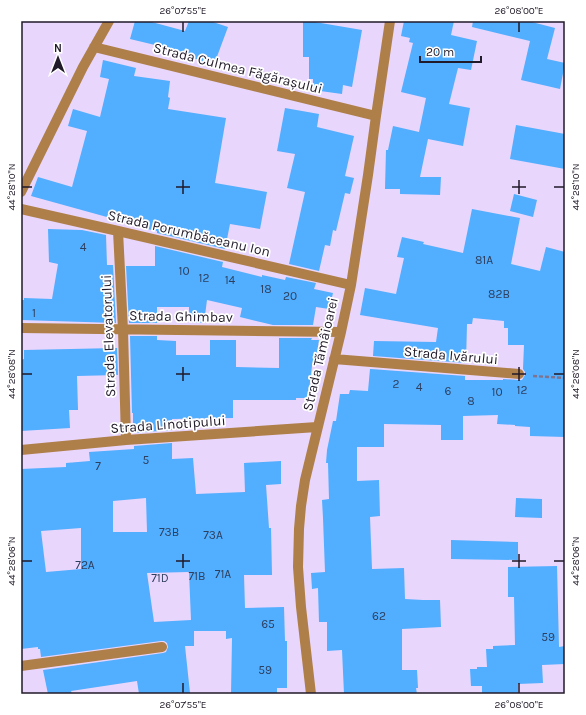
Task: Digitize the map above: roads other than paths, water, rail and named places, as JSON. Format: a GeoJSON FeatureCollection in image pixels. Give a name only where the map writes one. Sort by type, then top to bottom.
{"type":"FeatureCollection","features":[{"type":"Feature","properties":{"kind":"street"},"geometry":{"type":"LineString","coordinates":[[21,192],[94,47],[109,21]]}},
{"type":"Feature","properties":{"kind":"street","name":"Strada Tămâioarei"},"geometry":{"type":"LineString","coordinates":[[311,694],[298,567],[299,528],[305,480],[351,285],[390,21]]}},
{"type":"Feature","properties":{"kind":"street","name":"Strada Culmea Făgărașului"},"geometry":{"type":"LineString","coordinates":[[94,47],[376,116]]}},
{"type":"Feature","properties":{"kind":"street","name":"Strada Porumbăceanu Ion"},"geometry":{"type":"LineString","coordinates":[[21,209],[351,285]]}},
{"type":"Feature","properties":{"kind":"street","name":"Strada Elevatorului"},"geometry":{"type":"LineString","coordinates":[[118,231],[123,330],[126,440]]}},
{"type":"Feature","properties":{"kind":"street","name":"Strada Ghimbav"},"geometry":{"type":"LineString","coordinates":[[21,328],[341,332]]}},
{"type":"Feature","properties":{"kind":"street","name":"Strada Ivărului"},"geometry":{"type":"LineString","coordinates":[[334,359],[519,374]]}},
{"type":"Feature","properties":{"kind":"street","name":"Strada Linotipului"},"geometry":{"type":"LineString","coordinates":[[21,450],[126,440],[317,427]]}},
{"type":"Feature","properties":{"kind":"street"},"geometry":{"type":"LineString","coordinates":[[21,666],[162,647]]}}]}
